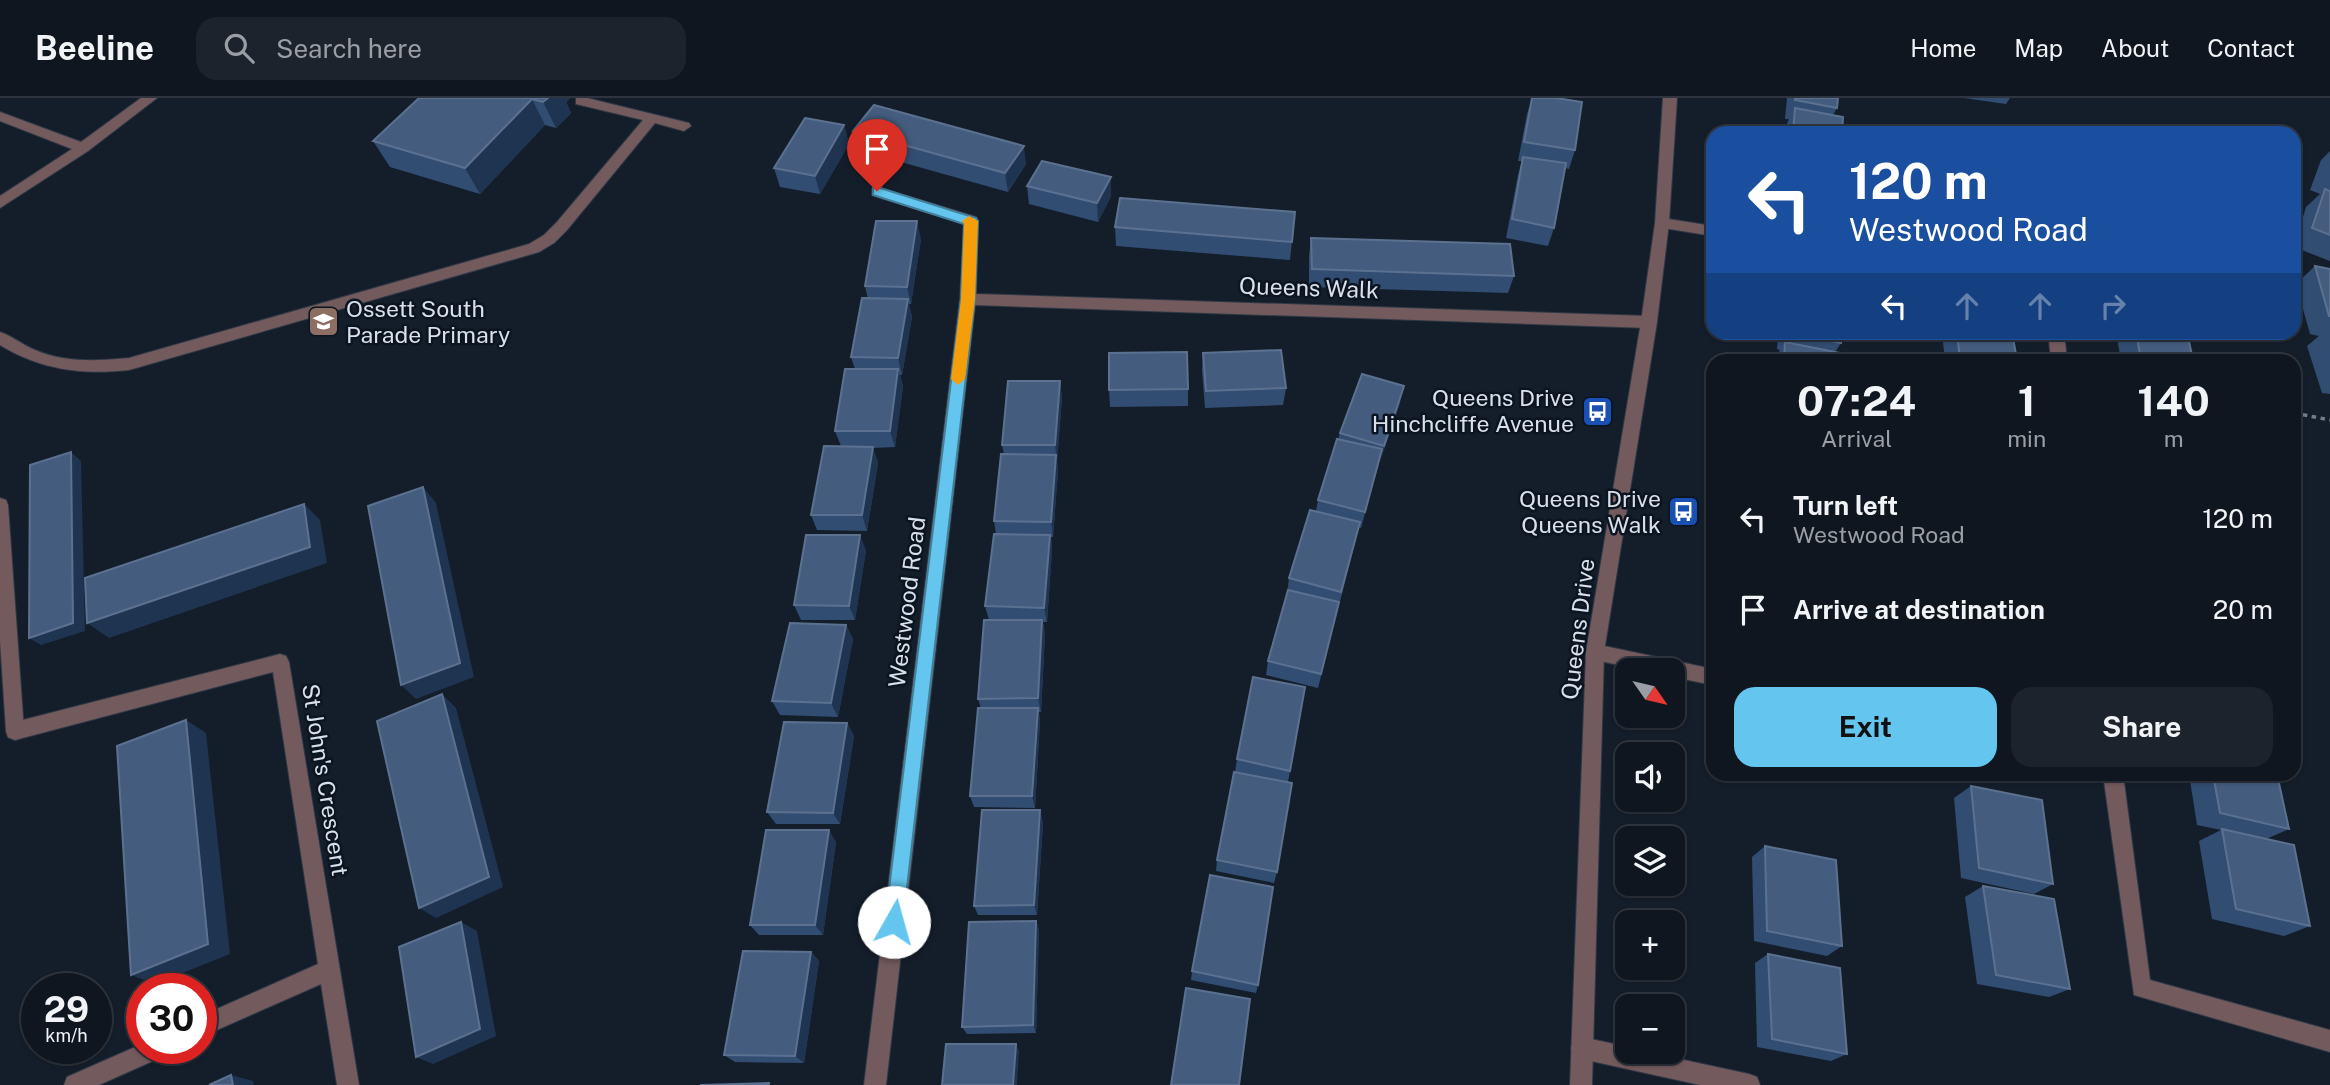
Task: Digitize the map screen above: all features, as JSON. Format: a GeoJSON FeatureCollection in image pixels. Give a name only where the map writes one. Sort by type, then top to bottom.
{"type":"FeatureCollection","features":[{"type":"Feature","properties":{"kind":"street"},"geometry":{"type":"LineString","coordinates":[[0,203],[83,149],[150,98]]}},
{"type":"Feature","properties":{"kind":"street","name":"Queens Drive"},"geometry":{"type":"LineString","coordinates":[[1581,1085],[1595,652],[1649,322],[1662,223],[1671,98]]}},
{"type":"Feature","properties":{"kind":"street"},"geometry":{"type":"LineString","coordinates":[[581,101],[684,126]]}},
{"type":"Feature","properties":{"kind":"street"},"geometry":{"type":"LineString","coordinates":[[0,116],[83,149]]}},
{"type":"Feature","properties":{"kind":"street"},"geometry":{"type":"LineString","coordinates":[[0,338],[19,351],[38,359],[69,367],[92,369],[129,364],[534,248],[549,239],[562,226],[652,118]]}},
{"type":"Feature","properties":{"kind":"street","name":"Westwood Road"},"geometry":{"type":"LineString","coordinates":[[875,1085],[968,299],[971,221],[877,191]]}},
{"type":"Feature","properties":{"kind":"street"},"geometry":{"type":"LineString","coordinates":[[1662,223],[1706,231]]}},
{"type":"Feature","properties":{"kind":"street","name":"Queens Walk"},"geometry":{"type":"LineString","coordinates":[[968,299],[1649,322]]}},
{"type":"Feature","properties":{"kind":"street","name":"St John's Crescent"},"geometry":{"type":"LineString","coordinates":[[0,505],[15,731],[280,662],[348,1085]]}},
{"type":"Feature","properties":{"kind":"street"},"geometry":{"type":"LineString","coordinates":[[1595,652],[1706,676]]}},
{"type":"Feature","properties":{"kind":"street"},"geometry":{"type":"LineString","coordinates":[[2114,781],[2141,988],[2330,1041]]}},
{"type":"Feature","properties":{"kind":"street"},"geometry":{"type":"LineString","coordinates":[[217,1020],[328,970]]}},
{"type":"Feature","properties":{"kind":"street"},"geometry":{"type":"LineString","coordinates":[[1582,1048],[1749,1085]]}},
{"type":"Feature","properties":{"kind":"street"},"geometry":{"type":"LineString","coordinates":[[75,1085],[126,1062]]}},
{"type":"Feature","properties":{"kind":"path"},"geometry":{"type":"LineString","coordinates":[[2301,414],[2330,420]]}},
{"type":"Feature","properties":{"kind":"building"},"geometry":{"type":"Polygon","coordinates":[[[419,98],[548,98],[543,102],[532,99],[465,168],[373,141],[419,98]]]}},
{"type":"Feature","properties":{"kind":"building"},"geometry":{"type":"Polygon","coordinates":[[[1532,98],[1582,102],[1575,150],[1524,142],[1532,98]]]}},
{"type":"Feature","properties":{"kind":"building"},"geometry":{"type":"Polygon","coordinates":[[[1838,98],[1837,108],[1795,100],[1838,98]]]}},
{"type":"Feature","properties":{"kind":"building"},"geometry":{"type":"Polygon","coordinates":[[[874,105],[1024,146],[1005,173],[853,131],[874,105]]]}},
{"type":"Feature","properties":{"kind":"building"},"geometry":{"type":"Polygon","coordinates":[[[1795,108],[1843,117],[1842,126],[1794,126],[1795,108]]]}},
{"type":"Feature","properties":{"kind":"building"},"geometry":{"type":"Polygon","coordinates":[[[805,118],[844,125],[815,176],[774,168],[805,118]]]}},
{"type":"Feature","properties":{"kind":"building"},"geometry":{"type":"Polygon","coordinates":[[[1523,157],[1566,163],[1554,228],[1512,219],[1523,157]]]}},
{"type":"Feature","properties":{"kind":"building"},"geometry":{"type":"Polygon","coordinates":[[[1042,161],[1111,177],[1097,203],[1027,186],[1042,161]]]}},
{"type":"Feature","properties":{"kind":"building"},"geometry":{"type":"Polygon","coordinates":[[[2325,189],[2330,191],[2330,235],[2312,228],[2325,189]]]}},
{"type":"Feature","properties":{"kind":"building"},"geometry":{"type":"Polygon","coordinates":[[[1120,198],[1295,212],[1292,242],[1115,227],[1120,198]]]}},
{"type":"Feature","properties":{"kind":"building"},"geometry":{"type":"Polygon","coordinates":[[[876,221],[917,221],[907,287],[865,286],[876,221]]]}},
{"type":"Feature","properties":{"kind":"building"},"geometry":{"type":"Polygon","coordinates":[[[1311,238],[1510,244],[1514,276],[1312,269],[1311,238]]]}},
{"type":"Feature","properties":{"kind":"building"},"geometry":{"type":"Polygon","coordinates":[[[2315,266],[2330,269],[2330,316],[2329,316],[2315,266]]]}},
{"type":"Feature","properties":{"kind":"building"},"geometry":{"type":"Polygon","coordinates":[[[862,298],[908,299],[898,358],[851,357],[862,298]]]}},
{"type":"Feature","properties":{"kind":"building"},"geometry":{"type":"Polygon","coordinates":[[[1958,340],[2013,340],[2016,354],[1959,354],[1958,340]]]}},
{"type":"Feature","properties":{"kind":"building"},"geometry":{"type":"Polygon","coordinates":[[[2137,340],[2189,340],[2192,354],[2140,354],[2137,340]]]}},
{"type":"Feature","properties":{"kind":"building"},"geometry":{"type":"Polygon","coordinates":[[[1785,342],[1840,353],[1840,354],[1784,354],[1785,342]]]}},
{"type":"Feature","properties":{"kind":"building"},"geometry":{"type":"Polygon","coordinates":[[[1281,350],[1286,388],[1206,391],[1203,353],[1281,350]]]}},
{"type":"Feature","properties":{"kind":"building"},"geometry":{"type":"Polygon","coordinates":[[[1187,352],[1188,389],[1109,390],[1109,353],[1187,352]]]}},
{"type":"Feature","properties":{"kind":"building"},"geometry":{"type":"Polygon","coordinates":[[[845,369],[898,369],[890,431],[835,431],[845,369]]]}},
{"type":"Feature","properties":{"kind":"building"},"geometry":{"type":"Polygon","coordinates":[[[1362,374],[1404,386],[1384,446],[1340,433],[1362,374]]]}},
{"type":"Feature","properties":{"kind":"building"},"geometry":{"type":"Polygon","coordinates":[[[1008,381],[1060,381],[1055,445],[1002,445],[1008,381]]]}},
{"type":"Feature","properties":{"kind":"building"},"geometry":{"type":"Polygon","coordinates":[[[1337,439],[1382,449],[1365,512],[1318,500],[1337,439]]]}},
{"type":"Feature","properties":{"kind":"building"},"geometry":{"type":"Polygon","coordinates":[[[824,446],[873,447],[862,515],[811,515],[824,446]]]}},
{"type":"Feature","properties":{"kind":"building"},"geometry":{"type":"Polygon","coordinates":[[[71,452],[73,623],[29,638],[30,465],[71,452]]]}},
{"type":"Feature","properties":{"kind":"building"},"geometry":{"type":"Polygon","coordinates":[[[1001,454],[1056,455],[1051,522],[994,521],[1001,454]]]}},
{"type":"Feature","properties":{"kind":"building"},"geometry":{"type":"Polygon","coordinates":[[[423,487],[460,663],[401,685],[368,506],[423,487]]]}},
{"type":"Feature","properties":{"kind":"building"},"geometry":{"type":"Polygon","coordinates":[[[304,504],[310,547],[87,623],[85,578],[304,504]]]}},
{"type":"Feature","properties":{"kind":"building"},"geometry":{"type":"Polygon","coordinates":[[[1310,510],[1360,522],[1341,592],[1289,578],[1310,510]]]}},
{"type":"Feature","properties":{"kind":"building"},"geometry":{"type":"Polygon","coordinates":[[[994,534],[1050,535],[1044,608],[985,606],[994,534]]]}},
{"type":"Feature","properties":{"kind":"building"},"geometry":{"type":"Polygon","coordinates":[[[806,535],[860,535],[849,606],[794,605],[806,535]]]}},
{"type":"Feature","properties":{"kind":"building"},"geometry":{"type":"Polygon","coordinates":[[[1288,590],[1339,602],[1321,674],[1268,661],[1288,590]]]}},
{"type":"Feature","properties":{"kind":"building"},"geometry":{"type":"Polygon","coordinates":[[[984,620],[1042,620],[1038,698],[978,699],[984,620]]]}},
{"type":"Feature","properties":{"kind":"building"},"geometry":{"type":"Polygon","coordinates":[[[790,623],[846,625],[831,703],[772,701],[790,623]]]}},
{"type":"Feature","properties":{"kind":"building"},"geometry":{"type":"Polygon","coordinates":[[[1253,677],[1305,687],[1290,771],[1237,759],[1253,677]]]}},
{"type":"Feature","properties":{"kind":"building"},"geometry":{"type":"Polygon","coordinates":[[[442,694],[489,877],[419,908],[377,721],[442,694]]]}},
{"type":"Feature","properties":{"kind":"building"},"geometry":{"type":"Polygon","coordinates":[[[978,708],[1038,708],[1032,796],[970,796],[978,708]]]}},
{"type":"Feature","properties":{"kind":"building"},"geometry":{"type":"Polygon","coordinates":[[[186,720],[208,944],[136,973],[131,973],[117,746],[186,720]]]}},
{"type":"Feature","properties":{"kind":"building"},"geometry":{"type":"Polygon","coordinates":[[[784,722],[847,723],[833,813],[767,812],[784,722]]]}},
{"type":"Feature","properties":{"kind":"building"},"geometry":{"type":"Polygon","coordinates":[[[1234,772],[1292,783],[1277,872],[1217,860],[1234,772]]]}},
{"type":"Feature","properties":{"kind":"building"},"geometry":{"type":"Polygon","coordinates":[[[2214,781],[2279,781],[2289,829],[2220,813],[2214,781]]]}},
{"type":"Feature","properties":{"kind":"building"},"geometry":{"type":"Polygon","coordinates":[[[1971,786],[2042,800],[2053,884],[1979,868],[1971,786]]]}},
{"type":"Feature","properties":{"kind":"building"},"geometry":{"type":"Polygon","coordinates":[[[982,810],[1040,810],[1034,905],[974,906],[982,810]]]}},
{"type":"Feature","properties":{"kind":"building"},"geometry":{"type":"Polygon","coordinates":[[[2222,829],[2294,845],[2310,926],[2236,909],[2222,829]]]}},
{"type":"Feature","properties":{"kind":"building"},"geometry":{"type":"Polygon","coordinates":[[[766,830],[829,830],[815,925],[750,925],[766,830]]]}},
{"type":"Feature","properties":{"kind":"building"},"geometry":{"type":"Polygon","coordinates":[[[1765,846],[1836,860],[1842,946],[1767,931],[1765,846]]]}},
{"type":"Feature","properties":{"kind":"building"},"geometry":{"type":"Polygon","coordinates":[[[1210,875],[1273,887],[1258,985],[1192,971],[1210,875]]]}},
{"type":"Feature","properties":{"kind":"building"},"geometry":{"type":"Polygon","coordinates":[[[1983,886],[2054,899],[2070,989],[1996,975],[1983,886]]]}},
{"type":"Feature","properties":{"kind":"building"},"geometry":{"type":"Polygon","coordinates":[[[1036,921],[1033,1025],[962,1027],[969,922],[1036,921]]]}},
{"type":"Feature","properties":{"kind":"building"},"geometry":{"type":"Polygon","coordinates":[[[461,922],[480,1029],[416,1057],[399,947],[461,922]]]}},
{"type":"Feature","properties":{"kind":"building"},"geometry":{"type":"Polygon","coordinates":[[[743,951],[811,952],[795,1056],[724,1055],[743,951]]]}},
{"type":"Feature","properties":{"kind":"building"},"geometry":{"type":"Polygon","coordinates":[[[1768,954],[1840,968],[1847,1054],[1772,1039],[1768,954]]]}},
{"type":"Feature","properties":{"kind":"building"},"geometry":{"type":"Polygon","coordinates":[[[1186,988],[1250,999],[1239,1085],[1171,1085],[1186,988]]]}},
{"type":"Feature","properties":{"kind":"building"},"geometry":{"type":"Polygon","coordinates":[[[946,1044],[1016,1044],[1013,1085],[942,1085],[946,1044]]]}},
{"type":"Feature","properties":{"kind":"building"},"geometry":{"type":"Polygon","coordinates":[[[231,1075],[233,1085],[209,1085],[231,1075]]]}},
{"type":"Feature","properties":{"kind":"building"},"geometry":{"type":"Polygon","coordinates":[[[769,1083],[769,1085],[700,1085],[769,1083]]]}},
{"type":"Feature","properties":{"kind":"slow traffic"},"geometry":{"type":"LineString","coordinates":[[958,379],[968,299],[969,221]]}},
{"type":"Feature","properties":{"kind":"place","name":"Ossett South Parade Primary"},"geometry":{"type":"Point","coordinates":[323,322]}},
{"type":"Feature","properties":{"kind":"place","name":"Queens Drive Hinchcliffe Avenue"},"geometry":{"type":"Point","coordinates":[1597,411]}},
{"type":"Feature","properties":{"kind":"place","name":"Queens Drive Queens Walk"},"geometry":{"type":"Point","coordinates":[1684,512]}},
{"type":"Feature","properties":{"kind":"route"},"geometry":{"type":"LineString","coordinates":[[877,191],[971,221],[968,299],[894,922]]}}]}
